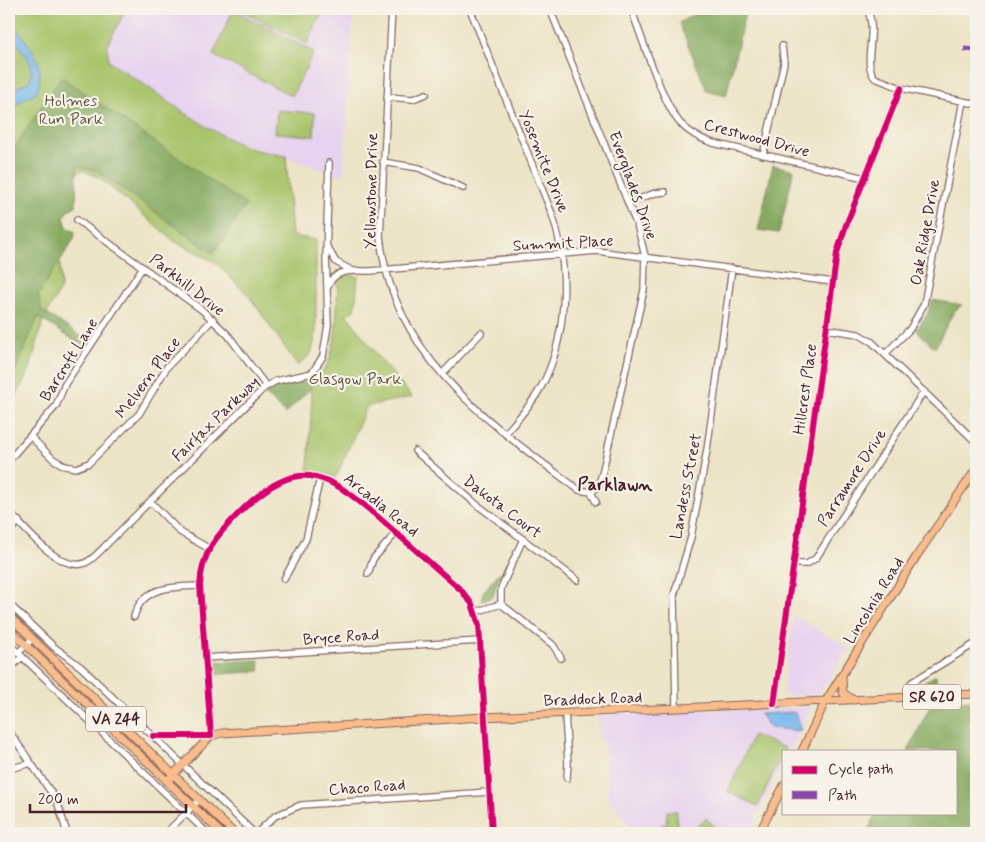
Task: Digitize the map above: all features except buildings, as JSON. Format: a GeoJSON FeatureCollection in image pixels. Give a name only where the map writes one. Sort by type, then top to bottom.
{"type":"FeatureCollection","features":[{"type":"Feature","properties":{"kind":"main road","name":"Lincolnia Road"},"geometry":{"type":"LineString","coordinates":[[802,750],[825,702],[916,557],[976,469]]}},
{"type":"Feature","properties":{"kind":"main road","name":"VA 244"},"geometry":{"type":"LineString","coordinates":[[9,616],[234,833]]}},
{"type":"Feature","properties":{"kind":"main road","name":"VA 244"},"geometry":{"type":"LineString","coordinates":[[9,630],[221,833]]}},
{"type":"Feature","properties":{"kind":"main road"},"geometry":{"type":"LineString","coordinates":[[842,675],[842,689],[845,696],[862,701]]}},
{"type":"Feature","properties":{"kind":"main road","name":"Braddock Road"},"geometry":{"type":"LineString","coordinates":[[211,736],[222,733],[484,717],[862,701],[976,694]]}},
{"type":"Feature","properties":{"kind":"main road"},"geometry":{"type":"LineString","coordinates":[[167,781],[211,736]]}},
{"type":"Feature","properties":{"kind":"main road"},"geometry":{"type":"LineString","coordinates":[[759,833],[782,789]]}},
{"type":"Feature","properties":{"kind":"street","name":"Yellowstone Drive"},"geometry":{"type":"LineString","coordinates":[[392,9],[380,236],[385,270],[391,292],[406,324],[423,352],[442,374],[505,434],[579,490],[591,492]]}},
{"type":"Feature","properties":{"kind":"street"},"geometry":{"type":"LineString","coordinates":[[414,9],[433,9]]}},
{"type":"Feature","properties":{"kind":"street","name":"Yosemite Drive"},"geometry":{"type":"LineString","coordinates":[[470,9],[552,214],[562,254],[563,302],[550,367],[533,400],[505,434]]}},
{"type":"Feature","properties":{"kind":"street","name":"Everglades Drive"},"geometry":{"type":"LineString","coordinates":[[550,9],[640,234],[645,256],[645,284],[638,319],[602,474],[598,487],[591,492]]}},
{"type":"Feature","properties":{"kind":"street","name":"Crestwood Drive"},"geometry":{"type":"LineString","coordinates":[[630,9],[670,108],[680,122],[693,134],[710,142],[865,178]]}},
{"type":"Feature","properties":{"kind":"street"},"geometry":{"type":"LineString","coordinates":[[867,9],[873,28],[869,62],[870,71],[878,80],[901,88],[976,104]]}},
{"type":"Feature","properties":{"kind":"street"},"geometry":{"type":"LineString","coordinates":[[762,155],[784,63],[782,46]]}},
{"type":"Feature","properties":{"kind":"street","name":"Hillcrest Place"},"geometry":{"type":"LineString","coordinates":[[774,704],[826,329],[841,238],[901,88]]}},
{"type":"Feature","properties":{"kind":"street"},"geometry":{"type":"LineString","coordinates":[[387,98],[413,99],[426,94]]}},
{"type":"Feature","properties":{"kind":"street","name":"Oak Ridge Drive"},"geometry":{"type":"LineString","coordinates":[[885,354],[910,329],[924,304],[963,102]]}},
{"type":"Feature","properties":{"kind":"street"},"geometry":{"type":"LineString","coordinates":[[383,162],[419,168],[463,188]]}},
{"type":"Feature","properties":{"kind":"street","name":"Fairfax Parkway"},"geometry":{"type":"LineString","coordinates":[[19,521],[61,562],[79,565],[92,558],[266,386],[276,381],[307,375],[316,369],[321,362],[328,335],[326,241],[329,163]]}},
{"type":"Feature","properties":{"kind":"street"},"geometry":{"type":"LineString","coordinates":[[628,203],[655,193],[665,192]]}},
{"type":"Feature","properties":{"kind":"street","name":"Parkhill Drive"},"geometry":{"type":"LineString","coordinates":[[77,220],[213,319],[242,352],[266,386]]}},
{"type":"Feature","properties":{"kind":"street"},"geometry":{"type":"LineString","coordinates":[[326,241],[329,252],[336,262],[353,271]]}},
{"type":"Feature","properties":{"kind":"street","name":"Summit Place"},"geometry":{"type":"LineString","coordinates":[[327,292],[330,283],[337,275],[353,271],[609,252],[833,282]]}},
{"type":"Feature","properties":{"kind":"street","name":"Barcroft Lane"},"geometry":{"type":"LineString","coordinates":[[9,460],[56,406],[74,371],[143,267]]}},
{"type":"Feature","properties":{"kind":"street","name":"Landess Street"},"geometry":{"type":"LineString","coordinates":[[676,708],[674,595],[691,537],[707,450],[732,268]]}},
{"type":"Feature","properties":{"kind":"street","name":"Melvern Place"},"geometry":{"type":"LineString","coordinates":[[30,436],[53,459],[65,466],[76,468],[89,463],[139,414],[167,367],[213,319]]}},
{"type":"Feature","properties":{"kind":"street"},"geometry":{"type":"LineString","coordinates":[[826,329],[865,337],[976,442]]}},
{"type":"Feature","properties":{"kind":"street"},"geometry":{"type":"LineString","coordinates":[[442,374],[481,333]]}},
{"type":"Feature","properties":{"kind":"street","name":"Parramore Drive"},"geometry":{"type":"LineString","coordinates":[[794,564],[807,564],[816,558],[924,391]]}},
{"type":"Feature","properties":{"kind":"street","name":"Dakota Court"},"geometry":{"type":"LineString","coordinates":[[415,451],[453,485],[577,580]]}},
{"type":"Feature","properties":{"kind":"street","name":"Arcadia Road"},"geometry":{"type":"LineString","coordinates":[[211,736],[200,586],[202,565],[208,548],[226,526],[265,489],[292,478],[320,478],[348,490],[461,590],[476,612],[480,641],[492,833]]}},
{"type":"Feature","properties":{"kind":"street"},"geometry":{"type":"LineString","coordinates":[[284,579],[306,539],[320,478]]}},
{"type":"Feature","properties":{"kind":"street"},"geometry":{"type":"LineString","coordinates":[[591,492],[596,502]]}},
{"type":"Feature","properties":{"kind":"street"},"geometry":{"type":"LineString","coordinates":[[150,501],[180,532],[208,548]]}},
{"type":"Feature","properties":{"kind":"street"},"geometry":{"type":"LineString","coordinates":[[9,512],[19,521],[9,532]]}},
{"type":"Feature","properties":{"kind":"street"},"geometry":{"type":"LineString","coordinates":[[368,574],[373,560],[396,533]]}},
{"type":"Feature","properties":{"kind":"street"},"geometry":{"type":"LineString","coordinates":[[501,604],[502,588],[523,539]]}},
{"type":"Feature","properties":{"kind":"street"},"geometry":{"type":"LineString","coordinates":[[134,617],[140,604],[157,590],[200,586]]}},
{"type":"Feature","properties":{"kind":"street"},"geometry":{"type":"LineString","coordinates":[[9,604],[54,648],[80,667],[256,833]]}},
{"type":"Feature","properties":{"kind":"street"},"geometry":{"type":"LineString","coordinates":[[476,612],[501,604]]}},
{"type":"Feature","properties":{"kind":"street"},"geometry":{"type":"LineString","coordinates":[[501,604],[553,644],[561,658]]}},
{"type":"Feature","properties":{"kind":"street"},"geometry":{"type":"LineString","coordinates":[[14,651],[26,646],[32,639]]}},
{"type":"Feature","properties":{"kind":"street","name":"Bryce Road"},"geometry":{"type":"LineString","coordinates":[[204,658],[480,641]]}},
{"type":"Feature","properties":{"kind":"street"},"geometry":{"type":"LineString","coordinates":[[908,698],[908,688],[912,682],[976,643]]}},
{"type":"Feature","properties":{"kind":"street"},"geometry":{"type":"LineString","coordinates":[[9,669],[14,651]]}},
{"type":"Feature","properties":{"kind":"street"},"geometry":{"type":"LineString","coordinates":[[14,651],[206,833]]}},
{"type":"Feature","properties":{"kind":"street"},"geometry":{"type":"LineString","coordinates":[[565,713],[568,764],[566,778]]}},
{"type":"Feature","properties":{"kind":"street"},"geometry":{"type":"LineString","coordinates":[[9,731],[57,802],[67,833]]}},
{"type":"Feature","properties":{"kind":"street","name":"Braddock Road"},"geometry":{"type":"LineString","coordinates":[[153,736],[211,736]]}},
{"type":"Feature","properties":{"kind":"street"},"geometry":{"type":"LineString","coordinates":[[9,768],[31,763]]}},
{"type":"Feature","properties":{"kind":"street","name":"Chaco Road"},"geometry":{"type":"LineString","coordinates":[[256,833],[275,816],[301,805],[489,792]]}},
{"type":"Feature","properties":{"kind":"street"},"geometry":{"type":"LineString","coordinates":[[166,833],[199,800]]}},
{"type":"Feature","properties":{"kind":"shaded area"},"geometry":{"type":"Polygon","coordinates":[[[106,9],[354,9],[343,176],[162,119],[81,74],[106,9]]]}},
{"type":"Feature","properties":{"kind":"shaded area"},"geometry":{"type":"Polygon","coordinates":[[[794,615],[849,648],[822,690],[815,695],[789,696],[783,690],[794,615]]]}},
{"type":"Feature","properties":{"kind":"shaded area"},"geometry":{"type":"Polygon","coordinates":[[[812,707],[790,750],[782,750],[782,767],[748,833],[635,833],[608,798],[604,741],[599,741],[597,714],[812,707]]]}},
{"type":"Feature","properties":{"kind":"green space","name":"Holmes Run Park"},"geometry":{"type":"Polygon","coordinates":[[[9,9],[126,9],[107,46],[109,62],[223,136],[252,149],[286,156],[292,236],[316,240],[316,334],[311,354],[298,366],[249,296],[215,262],[174,241],[100,178],[82,170],[71,177],[59,244],[61,288],[43,320],[30,369],[17,395],[9,403],[9,9]]]}},
{"type":"Feature","properties":{"kind":"green space"},"geometry":{"type":"Polygon","coordinates":[[[237,9],[324,9],[307,44],[237,9]]]}},
{"type":"Feature","properties":{"kind":"green space"},"geometry":{"type":"Polygon","coordinates":[[[702,9],[746,9],[726,96],[707,91],[679,23],[702,9]]]}},
{"type":"Feature","properties":{"kind":"green space"},"geometry":{"type":"Polygon","coordinates":[[[233,10],[314,52],[292,96],[213,55],[233,10]]]}},
{"type":"Feature","properties":{"kind":"green space"},"geometry":{"type":"Polygon","coordinates":[[[61,77],[246,205],[213,253],[97,171],[77,166],[76,206],[68,210],[64,218],[67,227],[75,232],[74,239],[38,295],[42,311],[87,340],[83,346],[38,317],[13,376],[9,381],[9,156],[61,77]]]}},
{"type":"Feature","properties":{"kind":"green space"},"geometry":{"type":"Polygon","coordinates":[[[277,110],[315,113],[314,136],[275,133],[277,110]]]}},
{"type":"Feature","properties":{"kind":"green space"},"geometry":{"type":"Polygon","coordinates":[[[773,165],[794,170],[779,233],[758,230],[773,165]]]}},
{"type":"Feature","properties":{"kind":"green space","name":"Glasgow Park"},"geometry":{"type":"Polygon","coordinates":[[[338,271],[358,277],[355,310],[346,314],[412,397],[367,406],[336,477],[308,470],[312,396],[306,382],[320,375],[331,355],[336,326],[338,271]]]}},
{"type":"Feature","properties":{"kind":"green space"},"geometry":{"type":"Polygon","coordinates":[[[932,300],[962,305],[954,311],[935,348],[916,330],[927,315],[932,300]]]}},
{"type":"Feature","properties":{"kind":"green space"},"geometry":{"type":"Polygon","coordinates":[[[307,381],[312,387],[285,414],[265,394],[280,386],[307,381]]]}},
{"type":"Feature","properties":{"kind":"green space"},"geometry":{"type":"Polygon","coordinates":[[[500,572],[493,596],[481,601],[483,592],[500,572]]]}},
{"type":"Feature","properties":{"kind":"green space"},"geometry":{"type":"Polygon","coordinates":[[[259,660],[260,671],[211,675],[211,669],[216,662],[259,660]]]}},
{"type":"Feature","properties":{"kind":"green space"},"geometry":{"type":"Polygon","coordinates":[[[936,675],[937,690],[921,690],[916,687],[936,675]]]}},
{"type":"Feature","properties":{"kind":"green space"},"geometry":{"type":"Polygon","coordinates":[[[976,700],[976,833],[867,833],[876,814],[958,814],[958,750],[908,750],[932,702],[976,700]]]}},
{"type":"Feature","properties":{"kind":"green space"},"geometry":{"type":"Polygon","coordinates":[[[753,735],[785,748],[782,750],[782,754],[758,806],[728,792],[753,735]]]}},
{"type":"Feature","properties":{"kind":"green space"},"geometry":{"type":"Polygon","coordinates":[[[667,811],[677,811],[677,826],[667,826],[680,833],[658,833],[662,824],[666,826],[667,811]]]}},
{"type":"Feature","properties":{"kind":"green space"},"geometry":{"type":"Polygon","coordinates":[[[706,818],[719,831],[717,833],[701,833],[696,828],[706,818]]]}},
{"type":"Feature","properties":{"kind":"water"},"geometry":{"type":"Polygon","coordinates":[[[9,18],[28,43],[37,60],[40,80],[37,92],[19,102],[9,114],[9,92],[30,81],[31,67],[27,56],[9,37],[9,18]]]}},
{"type":"Feature","properties":{"kind":"water"},"geometry":{"type":"Polygon","coordinates":[[[795,713],[801,731],[770,728],[760,714],[795,713]]]}},
{"type":"Feature","properties":{"kind":"marked path"},"geometry":{"type":"LineString","coordinates":[[964,49],[976,50]]}},
{"type":"Feature","properties":{"kind":"cycle path"},"geometry":{"type":"LineString","coordinates":[[774,704],[837,253],[846,225],[901,88]]}},
{"type":"Feature","properties":{"kind":"cycle path"},"geometry":{"type":"LineString","coordinates":[[153,736],[211,736],[200,586],[204,563],[212,544],[233,519],[262,492],[282,481],[299,476],[316,477],[332,483],[349,493],[461,590],[472,604],[479,625],[492,833]]}},
{"type":"Feature","properties":{"kind":"district","name":"Parklawn"},"geometry":{"type":"Point","coordinates":[615,484]}}]}
